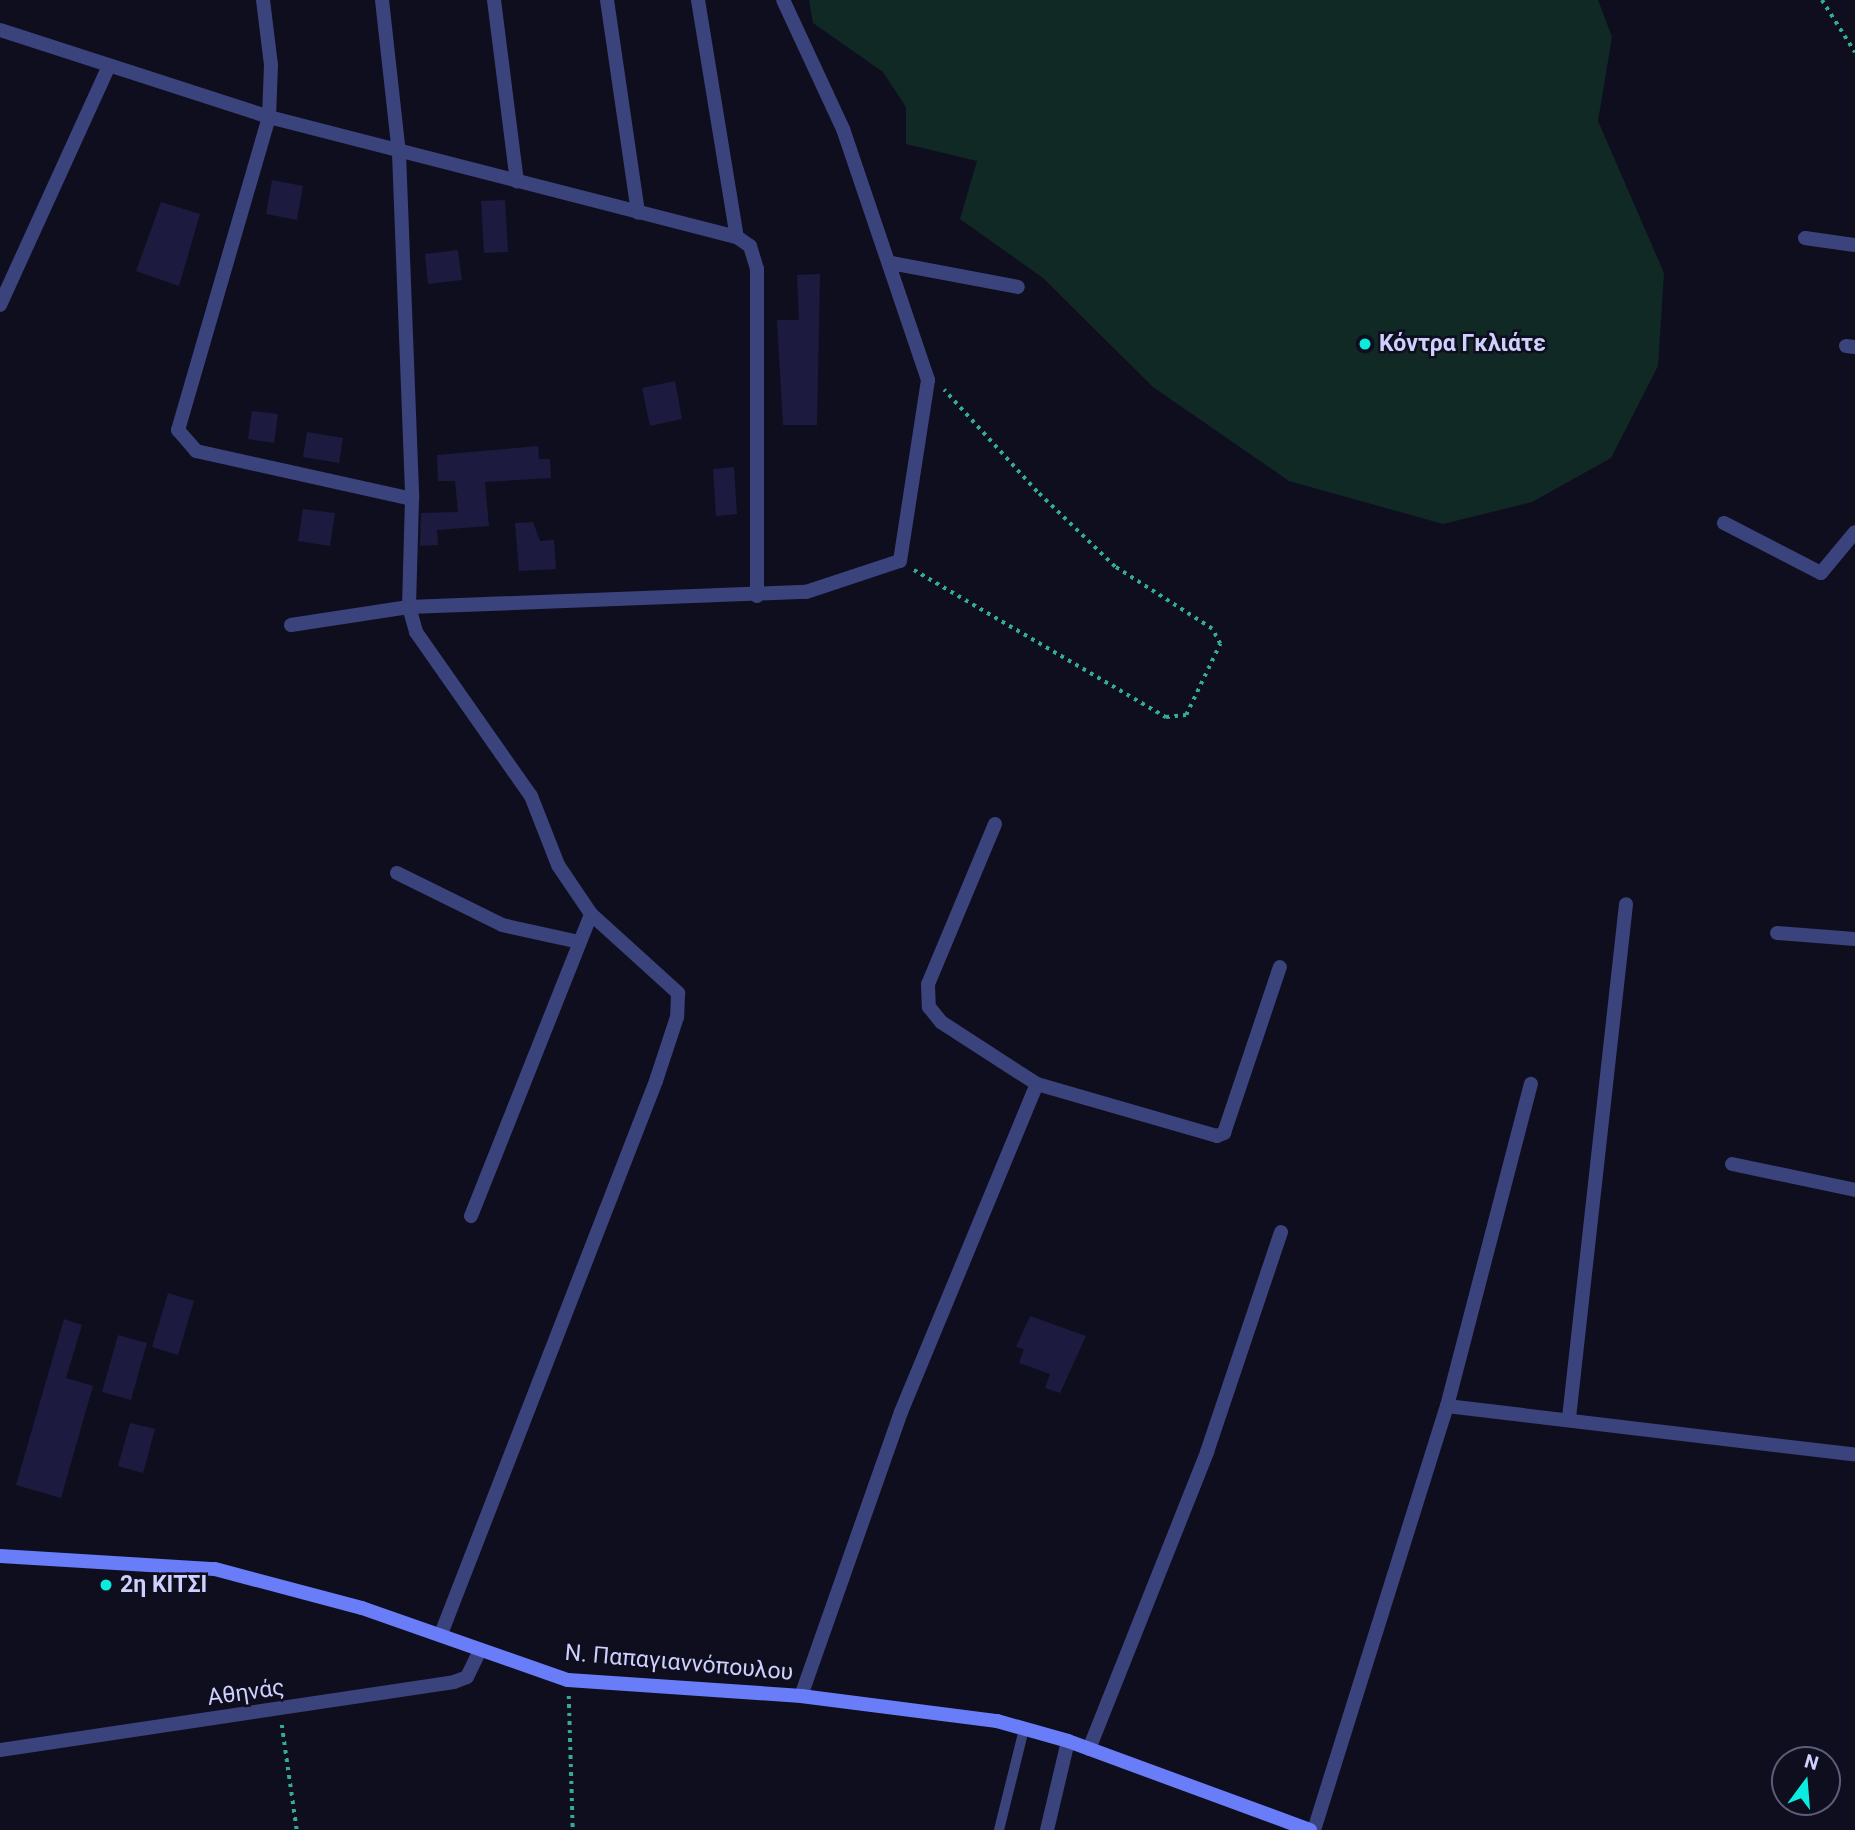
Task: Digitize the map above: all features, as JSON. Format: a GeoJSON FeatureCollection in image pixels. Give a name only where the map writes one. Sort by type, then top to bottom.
{"type":"FeatureCollection","features":[{"type":"Feature","properties":{"kind":"street"},"geometry":{"type":"LineString","coordinates":[[263,0],[271,65],[269,117],[178,430],[196,452],[412,499]]}},
{"type":"Feature","properties":{"kind":"street"},"geometry":{"type":"LineString","coordinates":[[382,0],[398,153],[412,499],[409,607],[416,632],[531,796],[558,865],[591,914],[677,993],[677,1017],[441,1634]]}},
{"type":"Feature","properties":{"kind":"street"},"geometry":{"type":"LineString","coordinates":[[494,0],[517,183]]}},
{"type":"Feature","properties":{"kind":"street"},"geometry":{"type":"LineString","coordinates":[[607,0],[638,213]]}},
{"type":"Feature","properties":{"kind":"street"},"geometry":{"type":"LineString","coordinates":[[698,0],[737,237]]}},
{"type":"Feature","properties":{"kind":"street"},"geometry":{"type":"LineString","coordinates":[[291,625],[409,607],[757,596],[806,592],[900,561],[928,380],[844,129],[783,0]]}},
{"type":"Feature","properties":{"kind":"street"},"geometry":{"type":"LineString","coordinates":[[0,30],[108,68],[269,117],[398,153],[737,237],[750,246],[757,269],[757,596]]}},
{"type":"Feature","properties":{"kind":"street"},"geometry":{"type":"LineString","coordinates":[[0,305],[108,68]]}},
{"type":"Feature","properties":{"kind":"street"},"geometry":{"type":"LineString","coordinates":[[1805,238],[1855,244]]}},
{"type":"Feature","properties":{"kind":"street"},"geometry":{"type":"LineString","coordinates":[[891,263],[1017,287]]}},
{"type":"Feature","properties":{"kind":"street"},"geometry":{"type":"LineString","coordinates":[[1724,523],[1821,573],[1855,532]]}},
{"type":"Feature","properties":{"kind":"street"},"geometry":{"type":"LineString","coordinates":[[995,824],[928,984],[929,1007],[940,1022],[1037,1084],[1217,1136],[1224,1133],[1280,967]]}},
{"type":"Feature","properties":{"kind":"street"},"geometry":{"type":"LineString","coordinates":[[397,873],[502,925],[579,942]]}},
{"type":"Feature","properties":{"kind":"street"},"geometry":{"type":"LineString","coordinates":[[1569,1418],[1626,904]]}},
{"type":"Feature","properties":{"kind":"street"},"geometry":{"type":"LineString","coordinates":[[471,1216],[591,914]]}},
{"type":"Feature","properties":{"kind":"street"},"geometry":{"type":"LineString","coordinates":[[1777,933],[1855,939]]}},
{"type":"Feature","properties":{"kind":"street"},"geometry":{"type":"LineString","coordinates":[[801,1696],[901,1412],[1037,1084]]}},
{"type":"Feature","properties":{"kind":"street"},"geometry":{"type":"LineString","coordinates":[[1312,1830],[1447,1406],[1531,1084]]}},
{"type":"Feature","properties":{"kind":"street"},"geometry":{"type":"LineString","coordinates":[[1732,1164],[1855,1189]]}},
{"type":"Feature","properties":{"kind":"street"},"geometry":{"type":"LineString","coordinates":[[1089,1749],[1207,1452],[1281,1232]]}},
{"type":"Feature","properties":{"kind":"street"},"geometry":{"type":"LineString","coordinates":[[1447,1406],[1569,1418],[1855,1455]]}},
{"type":"Feature","properties":{"kind":"street","name":"Ν. Παπαγιαννόπουλου"},"geometry":{"type":"LineString","coordinates":[[0,1556],[215,1569],[441,1634],[568,1679],[801,1696],[1024,1729],[1068,1741],[1312,1830]]}},
{"type":"Feature","properties":{"kind":"street","name":"Αθηνάς"},"geometry":{"type":"LineString","coordinates":[[0,1750],[280,1712],[454,1682],[467,1677],[480,1650]]}},
{"type":"Feature","properties":{"kind":"street"},"geometry":{"type":"LineString","coordinates":[[1047,1830],[1068,1741]]}},
{"type":"Feature","properties":{"kind":"lane"},"geometry":{"type":"LineString","coordinates":[[999,1830],[1024,1729]]}},
{"type":"Feature","properties":{"kind":"path"},"geometry":{"type":"LineString","coordinates":[[1822,0],[1855,52]]}},
{"type":"Feature","properties":{"kind":"path"},"geometry":{"type":"LineString","coordinates":[[900,561],[1166,717],[1186,715],[1220,644],[1212,629],[1115,567],[1037,492],[947,391],[928,380]]}},
{"type":"Feature","properties":{"kind":"path"},"geometry":{"type":"LineString","coordinates":[[568,1679],[573,1830]]}},
{"type":"Feature","properties":{"kind":"path"},"geometry":{"type":"LineString","coordinates":[[280,1712],[297,1830]]}},
{"type":"Feature","properties":{"kind":"green space"},"geometry":{"type":"Polygon","coordinates":[[[809,0],[1598,0],[1612,37],[1598,121],[1664,273],[1658,366],[1611,458],[1532,502],[1443,524],[1289,481],[1153,387],[1043,278],[960,219],[977,161],[906,144],[906,107],[883,72],[813,23],[809,0]]]}},
{"type":"Feature","properties":{"kind":"building"},"geometry":{"type":"Polygon","coordinates":[[[272,180],[303,186],[297,220],[266,214],[272,180]]]}},
{"type":"Feature","properties":{"kind":"building"},"geometry":{"type":"Polygon","coordinates":[[[505,200],[508,252],[484,253],[481,201],[505,200]]]}},
{"type":"Feature","properties":{"kind":"building"},"geometry":{"type":"Polygon","coordinates":[[[161,202],[200,214],[179,286],[136,271],[161,202]]]}},
{"type":"Feature","properties":{"kind":"building"},"geometry":{"type":"Polygon","coordinates":[[[458,250],[462,280],[428,284],[425,254],[458,250]]]}},
{"type":"Feature","properties":{"kind":"building"},"geometry":{"type":"Polygon","coordinates":[[[820,274],[817,425],[783,425],[777,320],[799,320],[797,275],[820,274]]]}},
{"type":"Feature","properties":{"kind":"building"},"geometry":{"type":"Polygon","coordinates":[[[675,381],[682,419],[650,426],[642,388],[675,381]]]}},
{"type":"Feature","properties":{"kind":"building"},"geometry":{"type":"Polygon","coordinates":[[[252,411],[278,414],[274,443],[248,439],[252,411]]]}},
{"type":"Feature","properties":{"kind":"building"},"geometry":{"type":"Polygon","coordinates":[[[307,432],[343,438],[339,463],[303,457],[307,432]]]}},
{"type":"Feature","properties":{"kind":"building"},"geometry":{"type":"Polygon","coordinates":[[[538,446],[539,459],[550,459],[551,478],[485,482],[489,526],[437,530],[438,545],[420,546],[421,513],[458,512],[455,481],[438,481],[437,455],[538,446]]]}},
{"type":"Feature","properties":{"kind":"building"},"geometry":{"type":"Polygon","coordinates":[[[734,467],[737,514],[716,516],[713,469],[734,467]]]}},
{"type":"Feature","properties":{"kind":"building"},"geometry":{"type":"Polygon","coordinates":[[[303,509],[335,513],[330,546],[298,541],[303,509]]]}},
{"type":"Feature","properties":{"kind":"building"},"geometry":{"type":"Polygon","coordinates":[[[533,522],[540,541],[554,540],[556,569],[519,571],[515,523],[533,522]]]}},
{"type":"Feature","properties":{"kind":"building"},"geometry":{"type":"Polygon","coordinates":[[[168,1293],[194,1301],[178,1355],[152,1347],[168,1293]]]}},
{"type":"Feature","properties":{"kind":"building"},"geometry":{"type":"Polygon","coordinates":[[[1030,1316],[1086,1336],[1060,1393],[1045,1388],[1050,1374],[1019,1363],[1024,1349],[1016,1347],[1030,1316]]]}},
{"type":"Feature","properties":{"kind":"building"},"geometry":{"type":"Polygon","coordinates":[[[64,1319],[82,1325],[66,1378],[93,1386],[61,1498],[16,1485],[64,1319]]]}},
{"type":"Feature","properties":{"kind":"building"},"geometry":{"type":"Polygon","coordinates":[[[118,1335],[147,1343],[131,1400],[102,1392],[118,1335]]]}},
{"type":"Feature","properties":{"kind":"building"},"geometry":{"type":"Polygon","coordinates":[[[130,1423],[155,1429],[143,1473],[118,1466],[130,1423]]]}},
{"type":"Feature","properties":{"kind":"place","name":"Κόντρα Γκλιάτε"},"geometry":{"type":"Point","coordinates":[1365,344]}},
{"type":"Feature","properties":{"kind":"place","name":"2η ΚΙΤΣΙ"},"geometry":{"type":"Point","coordinates":[106,1585]}}]}
